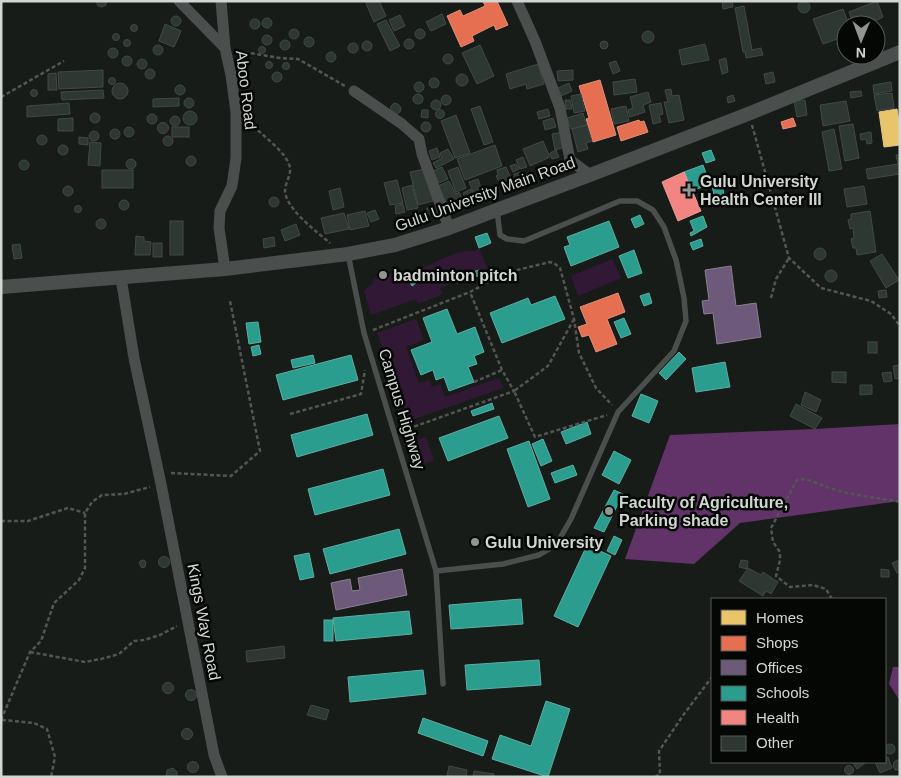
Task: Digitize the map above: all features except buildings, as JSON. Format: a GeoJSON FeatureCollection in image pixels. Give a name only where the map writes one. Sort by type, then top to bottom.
{"type":"FeatureCollection","features":[{"type":"Feature","properties":{"kind":"street"},"geometry":{"type":"LineString","coordinates":[[179,1],[225,48]]}},
{"type":"Feature","properties":{"kind":"street","name":"Aboo Road"},"geometry":{"type":"LineString","coordinates":[[221,1],[225,48],[236,112],[236,158],[232,186],[220,211],[219,228],[225,269]]}},
{"type":"Feature","properties":{"kind":"street"},"geometry":{"type":"LineString","coordinates":[[517,1],[535,41],[560,108],[570,160],[590,175]]}},
{"type":"Feature","properties":{"kind":"street","name":"Gulu University Main Road"},"geometry":{"type":"LineString","coordinates":[[1,287],[225,269],[348,254],[395,245],[449,228],[590,175],[748,114],[900,52]]}},
{"type":"Feature","properties":{"kind":"street"},"geometry":{"type":"LineString","coordinates":[[354,91],[402,124],[419,139],[422,154],[449,228]]}},
{"type":"Feature","properties":{"kind":"street","name":"Kings Way Road"},"geometry":{"type":"LineString","coordinates":[[121,278],[134,358],[214,755],[222,777]]}},
{"type":"Feature","properties":{"kind":"lane"},"geometry":{"type":"LineString","coordinates":[[436,571],[503,564],[539,555],[556,545],[571,519],[618,412],[674,351],[686,321],[676,260],[664,227],[653,210],[637,201],[620,201],[524,241],[507,239],[500,235],[497,209]]}},
{"type":"Feature","properties":{"kind":"lane","name":"Campus Highway"},"geometry":{"type":"LineString","coordinates":[[348,254],[364,333],[436,571],[443,684]]}},
{"type":"Feature","properties":{"kind":"path"},"geometry":{"type":"LineString","coordinates":[[225,48],[280,58],[298,59],[354,91]]}},
{"type":"Feature","properties":{"kind":"path"},"geometry":{"type":"LineString","coordinates":[[1,97],[64,60]]}},
{"type":"Feature","properties":{"kind":"path"},"geometry":{"type":"LineString","coordinates":[[236,112],[279,149],[290,168],[289,181],[285,189],[287,200],[294,210],[329,242],[348,254]]}},
{"type":"Feature","properties":{"kind":"path"},"geometry":{"type":"LineString","coordinates":[[748,114],[789,258],[821,288],[872,301],[891,314],[900,326]]}},
{"type":"Feature","properties":{"kind":"path"},"geometry":{"type":"LineString","coordinates":[[771,298],[776,279],[789,258]]}},
{"type":"Feature","properties":{"kind":"path"},"geometry":{"type":"LineString","coordinates":[[364,333],[470,292],[505,273],[550,262],[560,268],[574,319],[580,353],[596,388],[618,412],[535,437],[502,370],[470,292]]}},
{"type":"Feature","properties":{"kind":"path"},"geometry":{"type":"LineString","coordinates":[[51,777],[55,757],[47,729],[34,723],[2,720],[30,652],[41,641],[54,603],[79,580],[85,568],[85,513],[92,502],[102,495],[124,494],[159,479],[231,476],[260,451],[230,301]]}},
{"type":"Feature","properties":{"kind":"path"},"geometry":{"type":"LineString","coordinates":[[395,434],[514,391],[548,366],[574,319]]}},
{"type":"Feature","properties":{"kind":"path"},"geometry":{"type":"LineString","coordinates":[[290,414],[361,394],[369,348]]}},
{"type":"Feature","properties":{"kind":"path"},"geometry":{"type":"LineString","coordinates":[[474,382],[502,370]]}},
{"type":"Feature","properties":{"kind":"path"},"geometry":{"type":"LineString","coordinates":[[831,598],[826,589],[813,585],[790,588],[776,576],[780,552],[773,542],[770,528],[796,480],[802,478],[834,490],[858,496],[878,497],[900,502]]}},
{"type":"Feature","properties":{"kind":"path"},"geometry":{"type":"LineString","coordinates":[[1,521],[28,521],[68,508],[85,513]]}},
{"type":"Feature","properties":{"kind":"path"},"geometry":{"type":"LineString","coordinates":[[30,652],[85,662],[101,659],[119,654],[134,641],[160,635],[187,621]]}},
{"type":"Feature","properties":{"kind":"path"},"geometry":{"type":"LineString","coordinates":[[656,777],[660,774],[659,751],[711,678]]}},
{"type":"Feature","properties":{"kind":"shaded area"},"geometry":{"type":"Polygon","coordinates":[[[479,248],[488,270],[440,288],[443,294],[418,304],[416,299],[371,315],[364,291],[372,284],[374,279],[385,275],[420,269],[454,254],[475,251],[479,248]]]}},
{"type":"Feature","properties":{"kind":"shaded area"},"geometry":{"type":"Polygon","coordinates":[[[612,259],[621,278],[578,296],[571,276],[612,259]]]}},
{"type":"Feature","properties":{"kind":"shaded area"},"geometry":{"type":"Polygon","coordinates":[[[416,319],[424,340],[406,347],[419,383],[429,380],[432,387],[440,384],[445,397],[499,378],[503,388],[409,421],[377,333],[416,319]]]}},
{"type":"Feature","properties":{"kind":"shaded area"},"geometry":{"type":"Polygon","coordinates":[[[900,424],[900,501],[740,523],[694,564],[625,559],[670,435],[900,424]]]}},
{"type":"Feature","properties":{"kind":"shaded area"},"geometry":{"type":"Polygon","coordinates":[[[426,437],[434,460],[419,466],[410,442],[426,437]]]}},
{"type":"Feature","properties":{"kind":"shaded area"},"geometry":{"type":"Polygon","coordinates":[[[893,667],[900,667],[900,701],[889,684],[893,667]]]}},
{"type":"Feature","properties":{"kind":"place","name":"Gulu University Health Center III"},"geometry":{"type":"Point","coordinates":[689,190]}},
{"type":"Feature","properties":{"kind":"place","name":"badminton pitch"},"geometry":{"type":"Point","coordinates":[383,275]}},
{"type":"Feature","properties":{"kind":"place","name":"Faculty of Agriculture, Parking shade"},"geometry":{"type":"Point","coordinates":[609,511]}},
{"type":"Feature","properties":{"kind":"place","name":"Gulu University"},"geometry":{"type":"Point","coordinates":[475,542]}}]}
